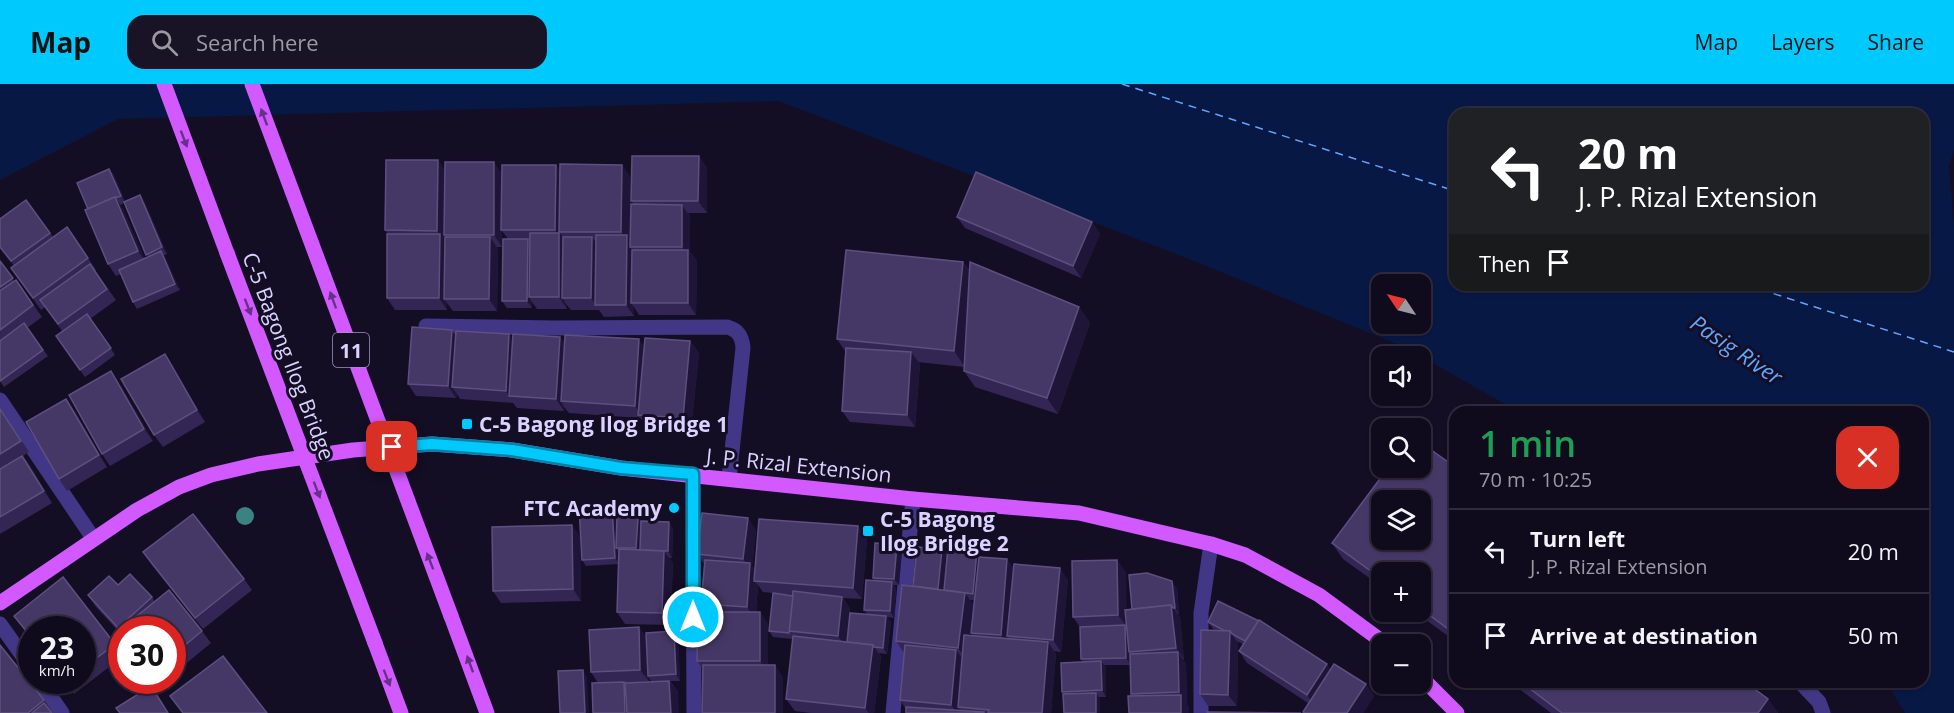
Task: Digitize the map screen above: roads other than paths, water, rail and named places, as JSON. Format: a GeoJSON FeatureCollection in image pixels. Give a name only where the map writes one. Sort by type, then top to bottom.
{"type":"FeatureCollection","features":[{"type":"Feature","properties":{"kind":"main road","name":"C-5 Bagong Ilog Bridge"},"geometry":{"type":"LineString","coordinates":[[164,84],[400,713]]}},
{"type":"Feature","properties":{"kind":"main road","name":"11"},"geometry":{"type":"LineString","coordinates":[[252,84],[488,713]]}},
{"type":"Feature","properties":{"kind":"main road","name":"J. P. Rizal Extension"},"geometry":{"type":"LineString","coordinates":[[0,603],[93,538],[158,498],[211,475],[258,464],[353,450],[443,445],[512,450],[621,468],[913,499],[1079,513],[1211,544],[1245,555],[1320,595],[1372,634]]}},
{"type":"Feature","properties":{"kind":"main road"},"geometry":{"type":"LineString","coordinates":[[1431,687],[1457,713]]}},
{"type":"Feature","properties":{"kind":"street"},"geometry":{"type":"LineString","coordinates":[[426,326],[727,327],[734,329],[743,339],[743,348],[729,479]]}},
{"type":"Feature","properties":{"kind":"street"},"geometry":{"type":"LineString","coordinates":[[0,400],[93,538]]}},
{"type":"Feature","properties":{"kind":"street"},"geometry":{"type":"LineString","coordinates":[[693,474],[694,713]]}},
{"type":"Feature","properties":{"kind":"street"},"geometry":{"type":"LineString","coordinates":[[892,713],[913,499]]}},
{"type":"Feature","properties":{"kind":"street"},"geometry":{"type":"LineString","coordinates":[[1201,713],[1201,613],[1211,544]]}},
{"type":"Feature","properties":{"kind":"street"},"geometry":{"type":"LineString","coordinates":[[0,624],[18,649]]}},
{"type":"Feature","properties":{"kind":"street"},"geometry":{"type":"LineString","coordinates":[[1806,688],[1819,702],[1823,713]]}},
{"type":"Feature","properties":{"kind":"street"},"geometry":{"type":"LineString","coordinates":[[49,694],[62,713]]}},
{"type":"Feature","properties":{"kind":"water","name":"Pasig River"},"geometry":{"type":"Polygon","coordinates":[[[0,84],[1954,84],[1954,150],[1949,166],[1954,227],[1954,713],[1905,713],[1890,688],[1929,688],[1929,406],[1508,406],[1431,362],[1431,346],[1401,346],[1372,334],[1431,334],[1431,274],[1371,274],[1371,334],[1194,261],[779,101],[118,119],[0,180],[0,84]]]}},
{"type":"Feature","properties":{"kind":"place","name":"C-5 Bagong Ilog Bridge 1"},"geometry":{"type":"Point","coordinates":[467,424]}},
{"type":"Feature","properties":{"kind":"place","name":"FTC Academy"},"geometry":{"type":"Point","coordinates":[674,508]}},
{"type":"Feature","properties":{"kind":"place","name":"C-5 Bagong Ilog Bridge 2"},"geometry":{"type":"Point","coordinates":[868,531]}}]}
